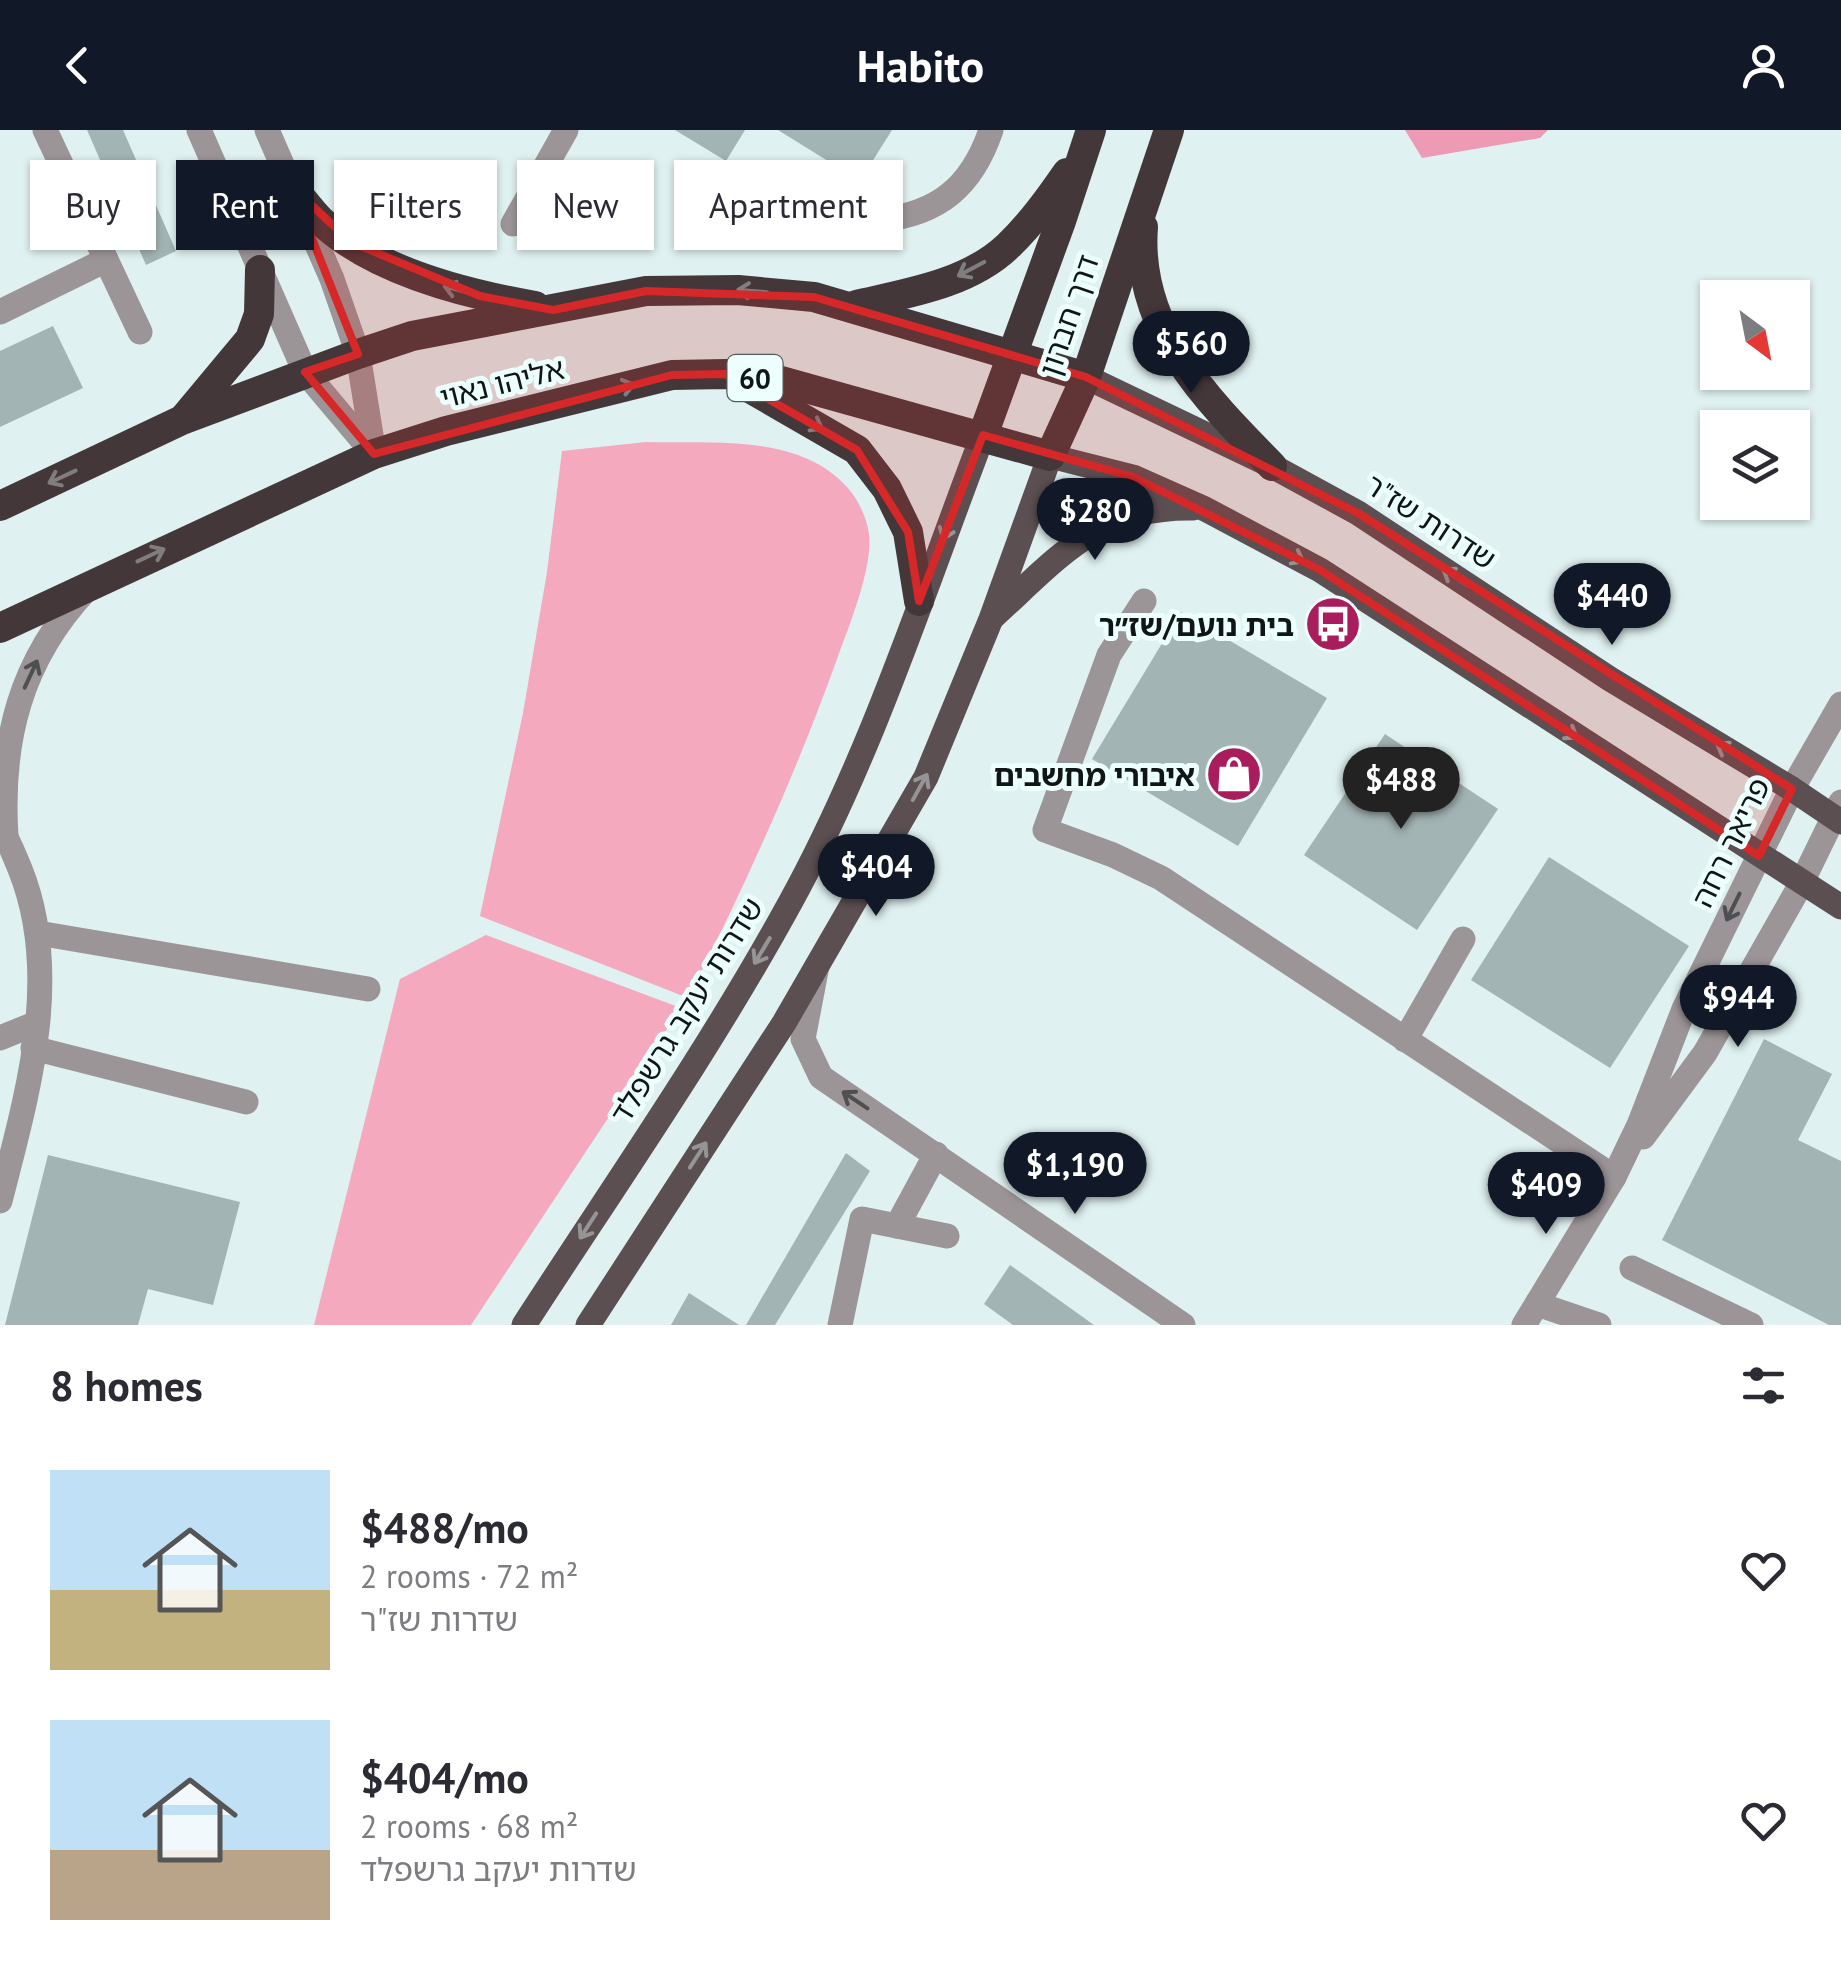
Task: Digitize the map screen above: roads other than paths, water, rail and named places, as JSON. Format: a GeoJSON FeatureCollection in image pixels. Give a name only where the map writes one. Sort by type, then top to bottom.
{"type":"FeatureCollection","features":[{"type":"Feature","properties":{"kind":"highway"},"geometry":{"type":"LineString","coordinates":[[1169,130],[1145,196],[1141,254],[1148,295],[1164,335],[1209,403],[1272,466]]}},
{"type":"Feature","properties":{"kind":"highway"},"geometry":{"type":"LineString","coordinates":[[848,306],[928,289],[969,272],[1005,250],[1034,218],[1088,140]]}},
{"type":"Feature","properties":{"kind":"highway","name":"דרך חברון"},"geometry":{"type":"LineString","coordinates":[[982,435],[1088,140]]}},
{"type":"Feature","properties":{"kind":"highway","name":"דרך חברון"},"geometry":{"type":"LineString","coordinates":[[1050,456],[1086,377],[1145,196]]}},
{"type":"Feature","properties":{"kind":"highway"},"geometry":{"type":"LineString","coordinates":[[314,213],[322,222],[388,262],[434,283],[553,310]]}},
{"type":"Feature","properties":{"kind":"highway"},"geometry":{"type":"LineString","coordinates":[[182,420],[250,339],[259,314],[260,270]]}},
{"type":"Feature","properties":{"kind":"highway","name":"אליהו נאוי"},"geometry":{"type":"LineString","coordinates":[[0,506],[182,420],[412,336],[646,291],[738,290],[814,297],[1011,356]]}},
{"type":"Feature","properties":{"kind":"highway","name":"שדרות שז\"ר"},"geometry":{"type":"LineString","coordinates":[[1011,356],[1086,377]]}},
{"type":"Feature","properties":{"kind":"highway"},"geometry":{"type":"LineString","coordinates":[[725,374],[857,450],[888,489],[908,532],[919,601]]}},
{"type":"Feature","properties":{"kind":"highway","name":"אליהו נאוי"},"geometry":{"type":"LineString","coordinates":[[0,628],[374,454],[446,431],[672,375],[725,374],[781,382],[1050,456]]}},
{"type":"Feature","properties":{"kind":"main road","name":"שדרות שז\"ר"},"geometry":{"type":"LineString","coordinates":[[1086,377],[1272,466],[1358,513],[1610,679],[1838,814]]}},
{"type":"Feature","properties":{"kind":"main road","name":"שדרות יעקב גרשפלד"},"geometry":{"type":"LineString","coordinates":[[524,1325],[728,1009],[792,901],[847,786],[982,435]]}},
{"type":"Feature","properties":{"kind":"main road"},"geometry":{"type":"LineString","coordinates":[[588,1325],[784,1022],[926,777],[991,619],[1050,456],[1132,477],[1205,509],[1320,570],[1841,907]]}},
{"type":"Feature","properties":{"kind":"main road"},"geometry":{"type":"LineString","coordinates":[[991,619],[1073,544],[1108,523],[1158,508],[1205,509]]}},
{"type":"Feature","properties":{"kind":"street"},"geometry":{"type":"LineString","coordinates":[[45,130],[140,332]]}},
{"type":"Feature","properties":{"kind":"street"},"geometry":{"type":"LineString","coordinates":[[199,130],[305,372],[374,454]]}},
{"type":"Feature","properties":{"kind":"street"},"geometry":{"type":"LineString","coordinates":[[267,130],[280,160]]}},
{"type":"Feature","properties":{"kind":"street"},"geometry":{"type":"LineString","coordinates":[[513,224],[566,130]]}},
{"type":"Feature","properties":{"kind":"street"},"geometry":{"type":"LineString","coordinates":[[903,218],[939,204],[962,184],[984,152],[991,130]]}},
{"type":"Feature","properties":{"kind":"street"},"geometry":{"type":"LineString","coordinates":[[314,238],[358,354],[374,454]]}},
{"type":"Feature","properties":{"kind":"street"},"geometry":{"type":"LineString","coordinates":[[2,307],[106,260]]}},
{"type":"Feature","properties":{"kind":"street"},"geometry":{"type":"LineString","coordinates":[[0,1201],[5,1158],[35,1036],[41,970],[38,934],[27,887],[2,835],[3,774],[13,717],[34,665],[70,608],[95,581]]}},
{"type":"Feature","properties":{"kind":"street"},"geometry":{"type":"LineString","coordinates":[[1144,601],[1109,655],[1045,830],[1161,878],[1614,1178]]}},
{"type":"Feature","properties":{"kind":"street","name":"פריאר רחה"},"geometry":{"type":"LineString","coordinates":[[1614,1178],[1640,1125],[1684,1008],[1792,788],[1841,704]]}},
{"type":"Feature","properties":{"kind":"street","name":"פריאר רחה"},"geometry":{"type":"LineString","coordinates":[[1531,1314],[1614,1178],[1704,1053],[1838,814]]}},
{"type":"Feature","properties":{"kind":"street"},"geometry":{"type":"LineString","coordinates":[[38,934],[368,989]]}},
{"type":"Feature","properties":{"kind":"street"},"geometry":{"type":"LineString","coordinates":[[1406,1040],[1464,939]]}},
{"type":"Feature","properties":{"kind":"street"},"geometry":{"type":"LineString","coordinates":[[816,966],[803,1040],[821,1077],[1183,1325]]}},
{"type":"Feature","properties":{"kind":"street"},"geometry":{"type":"LineString","coordinates":[[0,1038],[35,1036],[246,1102]]}},
{"type":"Feature","properties":{"kind":"street"},"geometry":{"type":"LineString","coordinates":[[898,1226],[936,1154]]}},
{"type":"Feature","properties":{"kind":"street"},"geometry":{"type":"LineString","coordinates":[[840,1325],[862,1218],[948,1236]]}},
{"type":"Feature","properties":{"kind":"street"},"geometry":{"type":"LineString","coordinates":[[1632,1268],[1751,1325]]}},
{"type":"Feature","properties":{"kind":"street"},"geometry":{"type":"LineString","coordinates":[[1531,1314],[1599,1325]]}},
{"type":"Feature","properties":{"kind":"place","name":"בית נועם/שז״ר"},"geometry":{"type":"Point","coordinates":[1333,624]}},
{"type":"Feature","properties":{"kind":"place","name":"איבורי מחשבים"},"geometry":{"type":"Point","coordinates":[1234,774]}}]}
